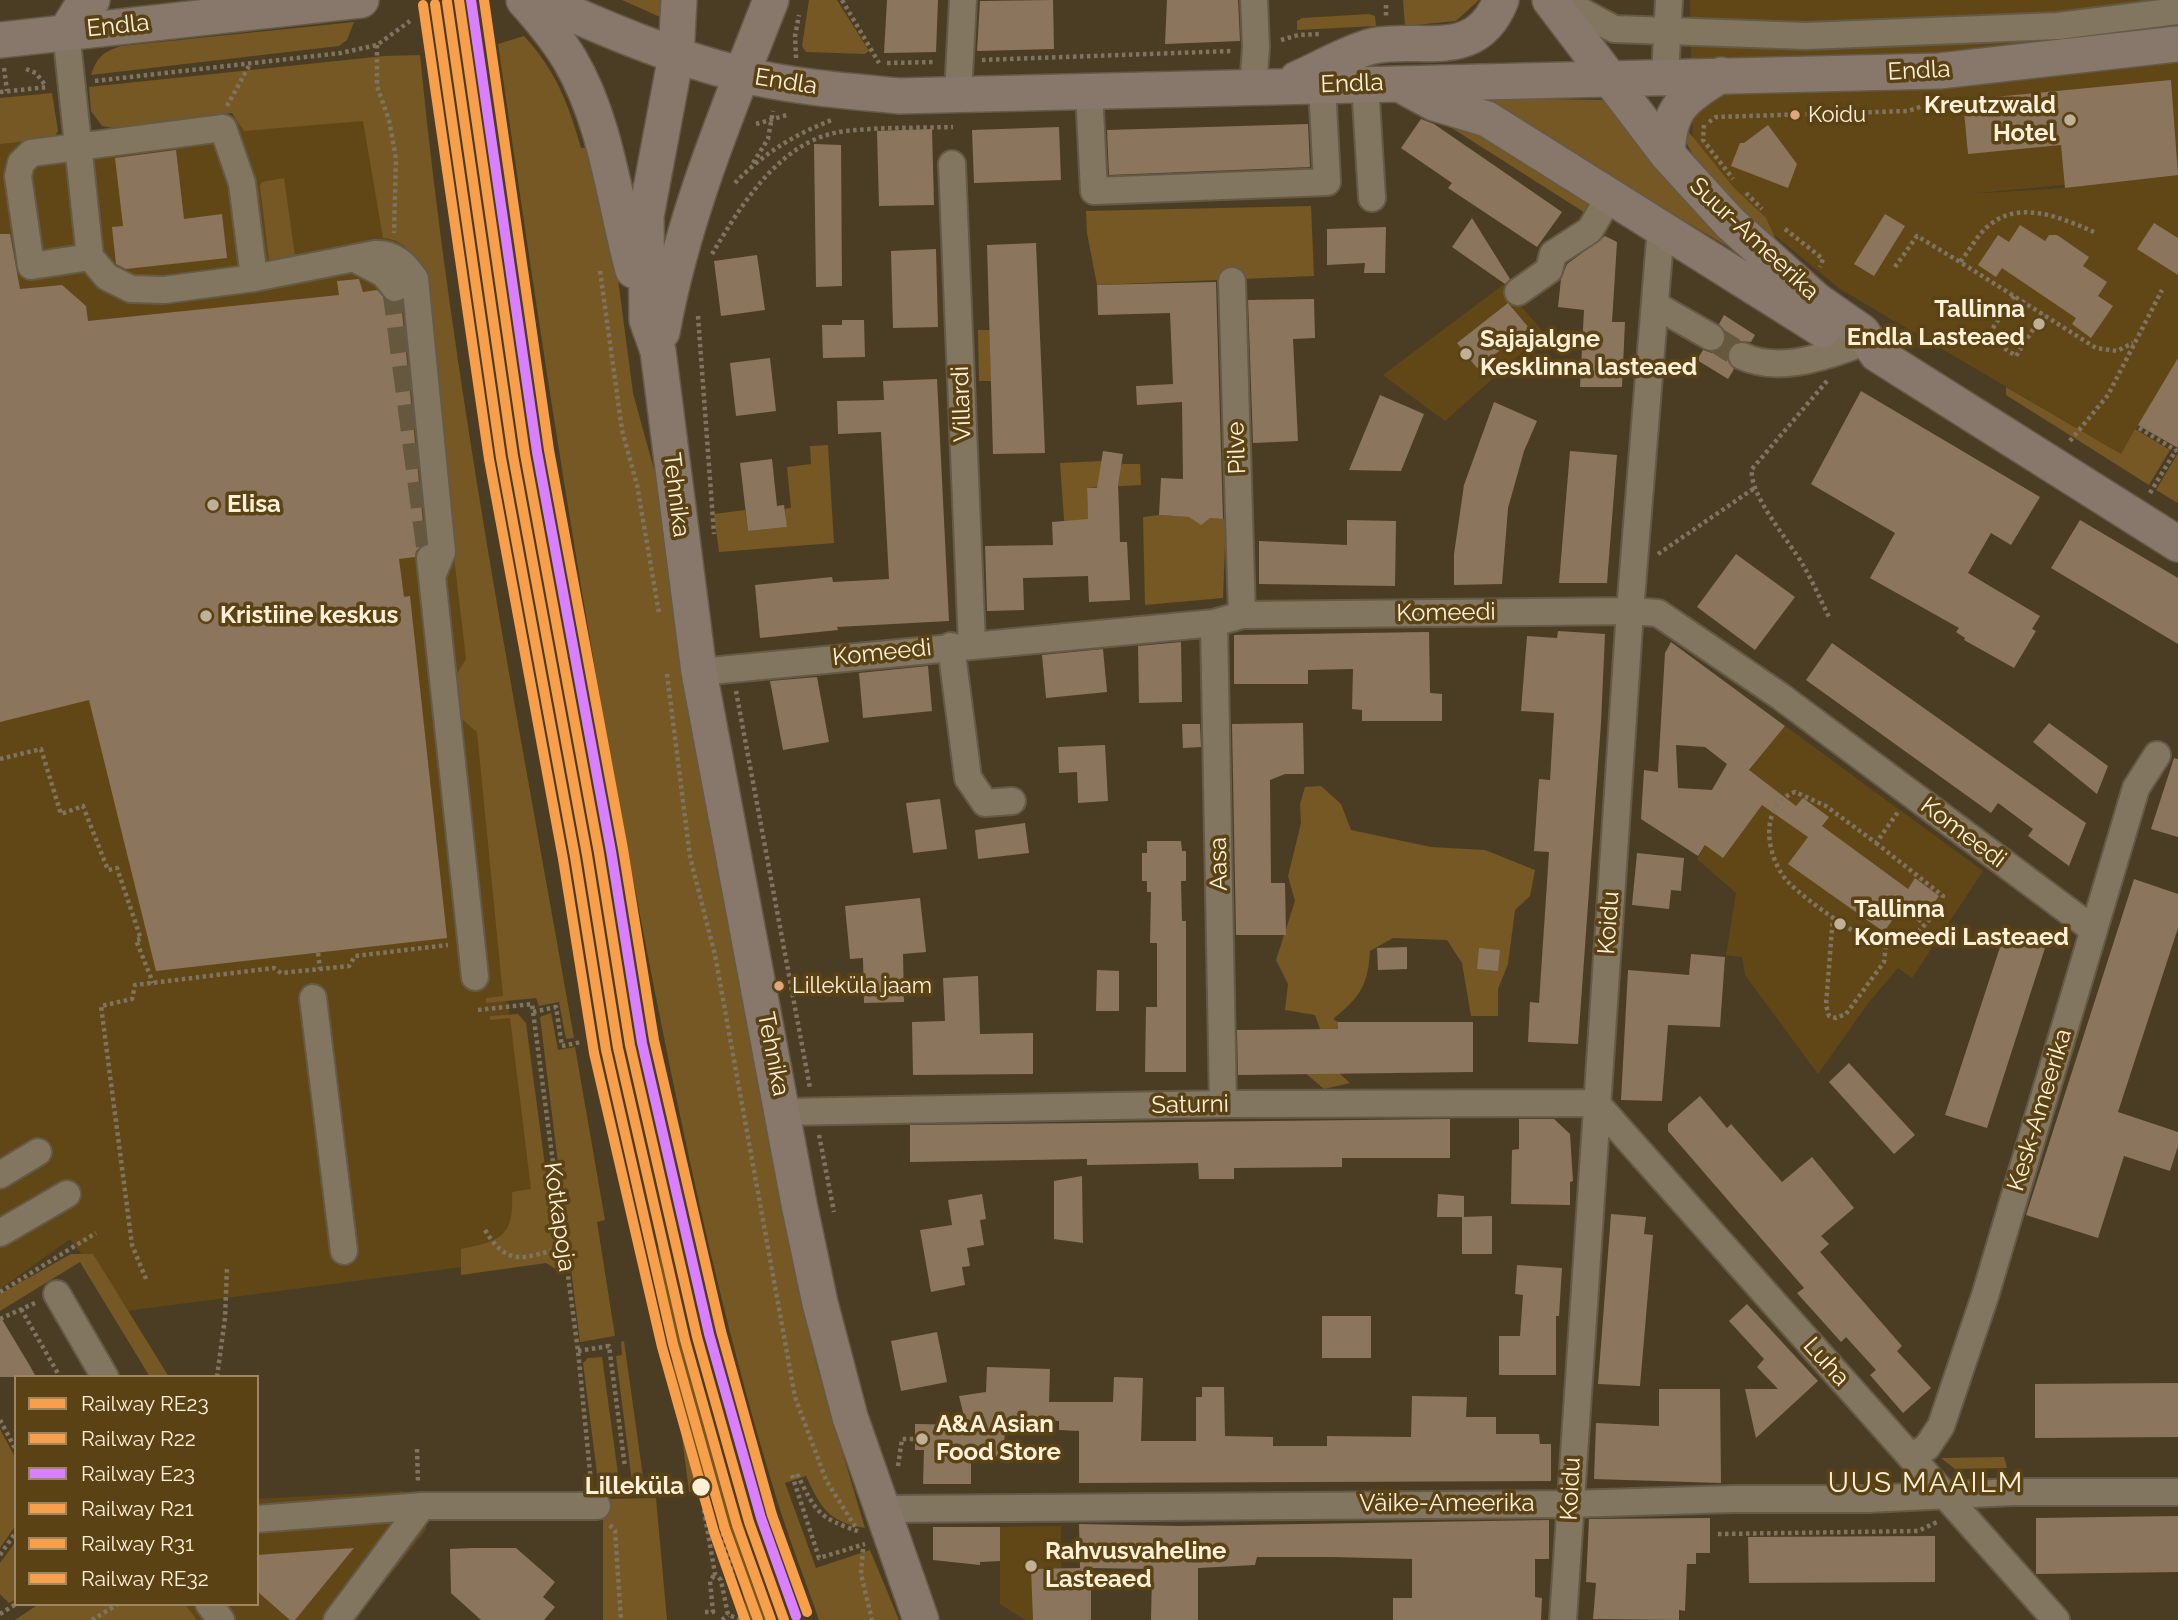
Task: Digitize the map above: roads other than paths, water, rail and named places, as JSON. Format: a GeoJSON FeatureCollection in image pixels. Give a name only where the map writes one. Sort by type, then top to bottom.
{"type":"FeatureCollection","features":[{"type":"Feature","properties":{"kind":"main road"},"geometry":{"type":"LineString","coordinates":[[66,32],[80,8],[92,0]]}},
{"type":"Feature","properties":{"kind":"main road","name":"Endla"},"geometry":{"type":"LineString","coordinates":[[3,60],[66,32],[361,0]]}},
{"type":"Feature","properties":{"kind":"main road"},"geometry":{"type":"LineString","coordinates":[[524,0],[570,61],[591,106],[607,158],[652,336]]}},
{"type":"Feature","properties":{"kind":"main road","name":"Endla"},"geometry":{"type":"LineString","coordinates":[[540,0],[640,44],[741,75],[799,86],[899,96],[1665,76],[1939,72],[2178,44]]}},
{"type":"Feature","properties":{"kind":"main road","name":"Tehnika"},"geometry":{"type":"LineString","coordinates":[[679,0],[676,56],[646,216],[652,336],[799,1112],[820,1303],[850,1417],[889,1519],[921,1620]]}},
{"type":"Feature","properties":{"kind":"main road"},"geometry":{"type":"LineString","coordinates":[[1267,87],[1372,47],[1446,44],[1474,36],[1487,25],[1501,0]]}},
{"type":"Feature","properties":{"kind":"main road","name":"Suur-Ameerika"},"geometry":{"type":"LineString","coordinates":[[1550,0],[1667,154],[1730,223],[1816,300],[1862,332],[1854,351],[2178,544]]}},
{"type":"Feature","properties":{"kind":"main road","name":"Tehnika"},"geometry":{"type":"LineString","coordinates":[[652,336],[670,290],[697,189],[741,75],[773,10]]}},
{"type":"Feature","properties":{"kind":"main road"},"geometry":{"type":"LineString","coordinates":[[1667,154],[1668,128],[1676,110],[1689,95],[1721,75]]}},
{"type":"Feature","properties":{"kind":"main road"},"geometry":{"type":"LineString","coordinates":[[1381,83],[1487,119],[1854,351]]}},
{"type":"Feature","properties":{"kind":"street"},"geometry":{"type":"LineString","coordinates":[[956,94],[963,0]]}},
{"type":"Feature","properties":{"kind":"street"},"geometry":{"type":"LineString","coordinates":[[1254,0],[1256,47],[1267,87]]}},
{"type":"Feature","properties":{"kind":"street","name":"Endla"},"geometry":{"type":"LineString","coordinates":[[1560,0],[1614,29],[1807,36],[1941,33],[2058,26],[2178,11]]}},
{"type":"Feature","properties":{"kind":"street"},"geometry":{"type":"LineString","coordinates":[[1665,76],[1669,0]]}},
{"type":"Feature","properties":{"kind":"street"},"geometry":{"type":"LineString","coordinates":[[66,32],[59,86],[79,147],[90,257],[107,277],[131,289],[164,290],[254,278],[356,260],[375,254],[390,255],[405,265],[415,279],[442,552],[431,567],[475,977]]}},
{"type":"Feature","properties":{"kind":"street"},"geometry":{"type":"LineString","coordinates":[[1372,198],[1381,83]]}},
{"type":"Feature","properties":{"kind":"street"},"geometry":{"type":"LineString","coordinates":[[1088,91],[1094,191],[1327,182],[1322,85]]}},
{"type":"Feature","properties":{"kind":"street"},"geometry":{"type":"LineString","coordinates":[[90,257],[30,266],[18,176],[22,163],[31,153],[223,128],[242,183],[254,278]]}},
{"type":"Feature","properties":{"kind":"street","name":"Villardi"},"geometry":{"type":"LineString","coordinates":[[952,164],[962,645],[968,778],[985,803],[1012,801]]}},
{"type":"Feature","properties":{"kind":"street"},"geometry":{"type":"LineString","coordinates":[[1518,292],[1549,270],[1553,254],[1590,230],[1610,196]]}},
{"type":"Feature","properties":{"kind":"street","name":"Koidu"},"geometry":{"type":"LineString","coordinates":[[1563,1620],[1630,611],[1661,228]]}},
{"type":"Feature","properties":{"kind":"street"},"geometry":{"type":"LineString","coordinates":[[356,260],[384,274],[395,288]]}},
{"type":"Feature","properties":{"kind":"street","name":"Pilve"},"geometry":{"type":"LineString","coordinates":[[1232,281],[1242,615]]}},
{"type":"Feature","properties":{"kind":"street"},"geometry":{"type":"LineString","coordinates":[[1655,305],[1711,337]]}},
{"type":"Feature","properties":{"kind":"street"},"geometry":{"type":"LineString","coordinates":[[1742,356],[1755,362],[1809,361],[1854,351]]}},
{"type":"Feature","properties":{"kind":"street","name":"Komeedi"},"geometry":{"type":"LineString","coordinates":[[715,670],[1214,623],[1242,615],[1630,611],[1658,613],[1780,696],[2094,930]]}},
{"type":"Feature","properties":{"kind":"street","name":"Aasa"},"geometry":{"type":"LineString","coordinates":[[1214,623],[1223,1104]]}},
{"type":"Feature","properties":{"kind":"street","name":"Kesk-Ameerika"},"geometry":{"type":"LineString","coordinates":[[1911,1457],[1927,1447],[1941,1426],[1985,1297],[2136,788],[2157,755]]}},
{"type":"Feature","properties":{"kind":"street"},"geometry":{"type":"LineString","coordinates":[[313,998],[344,1251]]}},
{"type":"Feature","properties":{"kind":"street","name":"Saturni"},"geometry":{"type":"LineString","coordinates":[[799,1112],[1223,1104],[1596,1103]]}},
{"type":"Feature","properties":{"kind":"street","name":"Luha"},"geometry":{"type":"LineString","coordinates":[[1596,1103],[1911,1457],[1944,1508],[2056,1620]]}},
{"type":"Feature","properties":{"kind":"street"},"geometry":{"type":"LineString","coordinates":[[0,1175],[38,1152]]}},
{"type":"Feature","properties":{"kind":"street"},"geometry":{"type":"LineString","coordinates":[[0,1234],[67,1194]]}},
{"type":"Feature","properties":{"kind":"street"},"geometry":{"type":"LineString","coordinates":[[57,1294],[104,1375]]}},
{"type":"Feature","properties":{"kind":"street","name":"Väike-Ameerika"},"geometry":{"type":"LineString","coordinates":[[889,1519],[1570,1504],[1944,1508],[2013,1492],[2178,1492]]}},
{"type":"Feature","properties":{"kind":"street"},"geometry":{"type":"LineString","coordinates":[[259,1519],[420,1499],[594,1496]]}},
{"type":"Feature","properties":{"kind":"street"},"geometry":{"type":"LineString","coordinates":[[337,1620],[420,1499]]}},
{"type":"Feature","properties":{"kind":"street"},"geometry":{"type":"LineString","coordinates":[[211,1606],[222,1620]]}},
{"type":"Feature","properties":{"kind":"tunnel"},"geometry":{"type":"LineString","coordinates":[[395,288],[430,554]]}},
{"type":"Feature","properties":{"kind":"tunnel"},"geometry":{"type":"LineString","coordinates":[[1711,337],[1742,356]]}},
{"type":"Feature","properties":{"kind":"rail line","name":"RE23"},"geometry":{"type":"LineString","coordinates":[[459,0],[525,454],[599,853],[630,1045],[697,1337],[749,1522],[784,1620]]}},
{"type":"Feature","properties":{"kind":"rail line","name":"E23"},"geometry":{"type":"LineString","coordinates":[[471,0],[537,452],[611,851],[642,1043],[709,1334],[761,1518],[796,1616]]}},
{"type":"Feature","properties":{"kind":"rail line","name":"R31"},"geometry":{"type":"LineString","coordinates":[[484,0],[549,450],[623,849],[654,1040],[721,1331],[772,1515],[807,1612]]}},
{"type":"Feature","properties":{"kind":"rail line","name":"R22"},"geometry":{"type":"LineString","coordinates":[[447,2],[513,456],[587,855],[618,1048],[685,1340],[737,1525],[771,1620]]}},
{"type":"Feature","properties":{"kind":"rail line","name":"R21"},"geometry":{"type":"LineString","coordinates":[[435,4],[501,458],[575,857],[606,1050],[673,1344],[725,1529],[758,1620]]}},
{"type":"Feature","properties":{"kind":"rail line","name":"RE32"},"geometry":{"type":"LineString","coordinates":[[423,5],[489,459],[563,859],[594,1053],[662,1347],[714,1532],[745,1620]]}},
{"type":"Feature","properties":{"kind":"place","name":"Koidu"},"geometry":{"type":"Point","coordinates":[1795,115]}},
{"type":"Feature","properties":{"kind":"place","name":"Kreutzwald Hotel"},"geometry":{"type":"Point","coordinates":[2070,120]}},
{"type":"Feature","properties":{"kind":"place","name":"Tallinna Endla Lasteaed"},"geometry":{"type":"Point","coordinates":[2039,324]}},
{"type":"Feature","properties":{"kind":"place","name":"Sajajalgne Kesklinna lasteaed"},"geometry":{"type":"Point","coordinates":[1466,354]}},
{"type":"Feature","properties":{"kind":"place","name":"Elisa"},"geometry":{"type":"Point","coordinates":[213,505]}},
{"type":"Feature","properties":{"kind":"place","name":"Kristiine keskus"},"geometry":{"type":"Point","coordinates":[206,616]}},
{"type":"Feature","properties":{"kind":"place","name":"Tallinna Komeedi Lasteaed"},"geometry":{"type":"Point","coordinates":[1840,924]}},
{"type":"Feature","properties":{"kind":"place","name":"Lilleküla jaam"},"geometry":{"type":"Point","coordinates":[779,986]}},
{"type":"Feature","properties":{"kind":"place","name":"A&A Asian Food Store"},"geometry":{"type":"Point","coordinates":[922,1439]}},
{"type":"Feature","properties":{"kind":"place","name":"Lilleküla"},"geometry":{"type":"Point","coordinates":[701,1487]}},
{"type":"Feature","properties":{"kind":"place","name":"Rahvusvaheline Lasteaed"},"geometry":{"type":"Point","coordinates":[1031,1566]}},
{"type":"Feature","properties":{"kind":"district","name":"UUS MAAILM"},"geometry":{"type":"Point","coordinates":[1926,1484]}}]}
